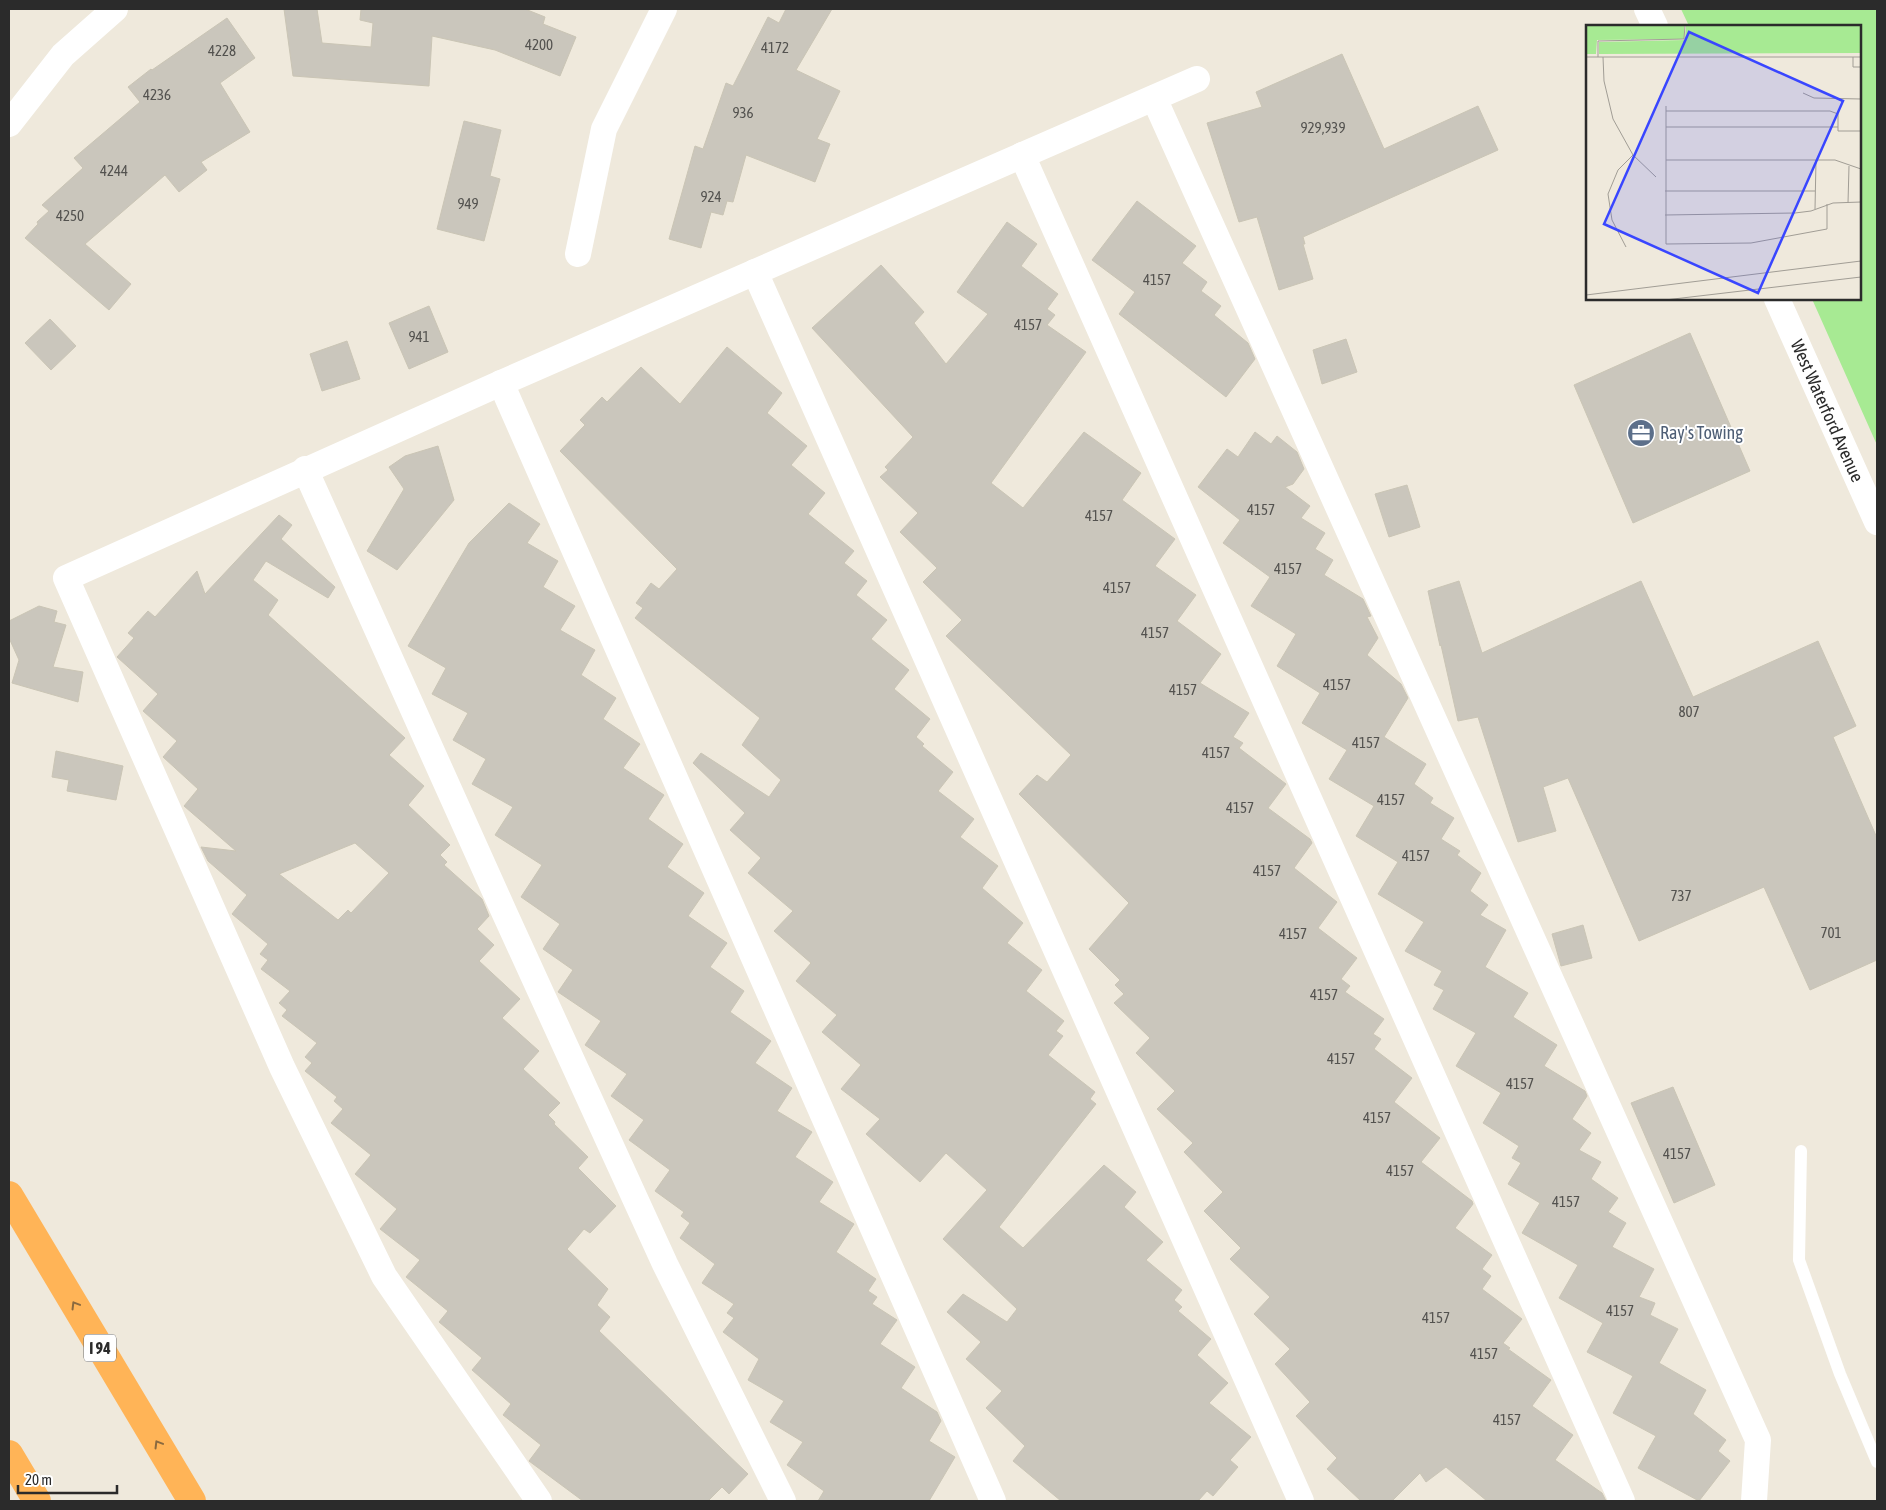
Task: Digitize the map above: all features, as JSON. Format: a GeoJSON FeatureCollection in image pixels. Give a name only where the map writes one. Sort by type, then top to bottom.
{"type":"FeatureCollection","features":[{"type":"Feature","properties":{"kind":"highway","name":"I 94"},"geometry":{"type":"LineString","coordinates":[[9,1195],[192,1501]]}},
{"type":"Feature","properties":{"kind":"highway"},"geometry":{"type":"LineString","coordinates":[[9,1454],[37,1501]]}},
{"type":"Feature","properties":{"kind":"street"},"geometry":{"type":"LineString","coordinates":[[9,124],[63,55],[116,9]]}},
{"type":"Feature","properties":{"kind":"street"},"geometry":{"type":"LineString","coordinates":[[578,254],[604,129],[664,9]]}},
{"type":"Feature","properties":{"kind":"street"},"geometry":{"type":"LineString","coordinates":[[1647,9],[1655,25]]}},
{"type":"Feature","properties":{"kind":"street"},"geometry":{"type":"LineString","coordinates":[[539,1501],[384,1276],[282,1067],[66,578],[305,469],[1197,79]]}},
{"type":"Feature","properties":{"kind":"street"},"geometry":{"type":"LineString","coordinates":[[1154,98],[1758,1440],[1754,1501]]}},
{"type":"Feature","properties":{"kind":"street"},"geometry":{"type":"LineString","coordinates":[[1022,155],[1622,1501]]}},
{"type":"Feature","properties":{"kind":"street"},"geometry":{"type":"LineString","coordinates":[[756,272],[1299,1501]]}},
{"type":"Feature","properties":{"kind":"street","name":"West Waterford Avenue"},"geometry":{"type":"LineString","coordinates":[[1777,300],[1877,522]]}},
{"type":"Feature","properties":{"kind":"street"},"geometry":{"type":"LineString","coordinates":[[501,383],[993,1501]]}},
{"type":"Feature","properties":{"kind":"street"},"geometry":{"type":"LineString","coordinates":[[305,469],[665,1264],[783,1501]]}},
{"type":"Feature","properties":{"kind":"lane"},"geometry":{"type":"LineString","coordinates":[[1801,1151],[1800,1260],[1840,1374],[1877,1462]]}},
{"type":"Feature","properties":{"kind":"green space"},"geometry":{"type":"Polygon","coordinates":[[[1681,9],[1877,9],[1877,445],[1812,300],[1861,300],[1861,25],[1689,25],[1681,9]]]}},
{"type":"Feature","properties":{"kind":"building"},"geometry":{"type":"Polygon","coordinates":[[[284,9],[317,9],[322,43],[371,47],[373,23],[360,20],[361,9],[525,9],[545,17],[543,24],[576,37],[560,76],[495,50],[432,36],[429,86],[293,76],[284,9]]]}},
{"type":"Feature","properties":{"kind":"building"},"geometry":{"type":"Polygon","coordinates":[[[786,9],[832,9],[796,70],[840,91],[817,139],[830,144],[815,182],[746,155],[733,202],[727,201],[723,215],[711,212],[701,248],[669,239],[695,146],[703,149],[726,83],[733,86],[768,17],[779,23],[786,9]]]}},
{"type":"Feature","properties":{"kind":"building"},"geometry":{"type":"Polygon","coordinates":[[[227,18],[255,58],[220,83],[250,132],[201,162],[207,170],[179,192],[165,175],[85,244],[131,284],[109,310],[25,238],[38,224],[37,222],[49,211],[42,205],[83,168],[74,158],[140,102],[128,87],[151,69],[227,18]]]}},
{"type":"Feature","properties":{"kind":"building"},"geometry":{"type":"Polygon","coordinates":[[[1342,54],[1384,149],[1478,106],[1498,150],[1303,237],[1305,244],[1303,244],[1313,279],[1279,290],[1257,217],[1239,222],[1207,123],[1262,107],[1256,92],[1342,54]]]}},
{"type":"Feature","properties":{"kind":"building"},"geometry":{"type":"Polygon","coordinates":[[[464,121],[501,130],[490,176],[500,179],[484,241],[437,229],[464,121]]]}},
{"type":"Feature","properties":{"kind":"building"},"geometry":{"type":"Polygon","coordinates":[[[1137,201],[1196,246],[1182,263],[1207,282],[1201,291],[1221,306],[1214,315],[1248,343],[1255,359],[1226,397],[1119,314],[1135,292],[1092,260],[1137,201]]]}},
{"type":"Feature","properties":{"kind":"building"},"geometry":{"type":"Polygon","coordinates":[[[1007,222],[1037,244],[1021,266],[1058,294],[1047,309],[1055,315],[1047,325],[1086,352],[991,483],[1023,508],[1084,432],[1141,473],[1122,500],[1175,539],[1155,566],[1196,595],[1177,621],[1221,654],[1200,683],[1249,713],[1233,737],[1243,743],[1239,748],[1286,784],[1268,808],[1310,839],[1312,843],[1294,868],[1337,902],[1318,928],[1357,958],[1341,979],[1350,986],[1345,992],[1384,1019],[1373,1034],[1381,1039],[1374,1049],[1412,1078],[1394,1102],[1440,1138],[1421,1162],[1472,1201],[1473,1204],[1455,1228],[1492,1255],[1482,1269],[1491,1276],[1482,1289],[1522,1319],[1503,1343],[1510,1348],[1508,1349],[1551,1380],[1532,1406],[1573,1435],[1555,1460],[1602,1493],[1606,1501],[1487,1501],[1446,1467],[1426,1482],[1420,1473],[1392,1501],[1361,1501],[1327,1469],[1337,1458],[1296,1416],[1310,1402],[1275,1364],[1290,1349],[1254,1314],[1270,1297],[1230,1259],[1241,1248],[1204,1211],[1223,1192],[1184,1152],[1193,1143],[1157,1109],[1175,1091],[1136,1053],[1150,1038],[1114,1003],[1124,994],[1115,985],[1120,980],[1089,949],[1129,903],[1019,794],[1037,775],[1047,782],[1071,755],[946,636],[962,620],[923,582],[937,568],[900,532],[918,513],[880,477],[888,470],[885,467],[913,437],[812,328],[881,265],[924,312],[914,323],[946,364],[988,314],[957,292],[1007,222]]]}},
{"type":"Feature","properties":{"kind":"building"},"geometry":{"type":"Polygon","coordinates":[[[429,306],[448,352],[409,369],[389,323],[429,306]]]}},
{"type":"Feature","properties":{"kind":"building"},"geometry":{"type":"Polygon","coordinates":[[[50,319],[76,346],[51,370],[25,343],[50,319]]]}},
{"type":"Feature","properties":{"kind":"building"},"geometry":{"type":"Polygon","coordinates":[[[1690,333],[1750,471],[1633,523],[1574,385],[1690,333]]]}},
{"type":"Feature","properties":{"kind":"building"},"geometry":{"type":"Polygon","coordinates":[[[1346,339],[1357,372],[1322,384],[1313,350],[1346,339]]]}},
{"type":"Feature","properties":{"kind":"building"},"geometry":{"type":"Polygon","coordinates":[[[347,341],[360,379],[322,391],[310,354],[347,341]]]}},
{"type":"Feature","properties":{"kind":"building"},"geometry":{"type":"Polygon","coordinates":[[[727,347],[782,393],[767,413],[807,446],[791,465],[825,493],[808,514],[854,551],[844,563],[867,581],[856,595],[887,620],[871,639],[909,670],[894,689],[930,719],[916,737],[924,744],[922,746],[953,772],[938,791],[974,819],[960,837],[998,866],[982,888],[1023,923],[1007,943],[1042,970],[1026,991],[1064,1021],[1056,1031],[1063,1036],[1048,1055],[1095,1092],[1090,1099],[1096,1104],[999,1227],[1023,1248],[1104,1165],[1136,1192],[1124,1207],[1163,1242],[1146,1260],[1182,1290],[1174,1300],[1182,1307],[1178,1311],[1211,1339],[1197,1355],[1228,1383],[1209,1403],[1251,1437],[1230,1460],[1238,1467],[1213,1496],[1207,1491],[1198,1501],[1061,1501],[1013,1461],[1025,1446],[986,1408],[1002,1391],[966,1359],[981,1342],[947,1312],[963,1294],[1007,1322],[1017,1309],[943,1239],[987,1190],[946,1153],[920,1182],[866,1134],[880,1119],[841,1089],[861,1065],[822,1032],[837,1015],[796,981],[811,963],[774,931],[793,911],[748,873],[761,858],[730,830],[745,813],[693,763],[701,753],[769,797],[781,780],[742,745],[760,718],[635,618],[643,608],[636,603],[651,583],[659,589],[677,569],[560,451],[585,425],[580,420],[602,397],[607,402],[641,367],[680,404],[727,347]]]}},
{"type":"Feature","properties":{"kind":"building"},"geometry":{"type":"Polygon","coordinates":[[[1255,432],[1271,444],[1277,436],[1297,452],[1304,469],[1293,484],[1285,487],[1310,506],[1301,518],[1325,533],[1315,549],[1333,560],[1324,575],[1363,599],[1371,616],[1367,617],[1378,638],[1367,655],[1401,684],[1408,698],[1384,737],[1426,764],[1414,784],[1433,798],[1430,803],[1454,818],[1441,839],[1460,851],[1457,855],[1481,873],[1470,891],[1488,905],[1480,915],[1506,930],[1485,967],[1528,993],[1513,1017],[1557,1045],[1544,1066],[1585,1091],[1587,1096],[1572,1119],[1591,1133],[1579,1150],[1601,1162],[1591,1179],[1618,1198],[1608,1212],[1626,1223],[1612,1247],[1654,1269],[1639,1297],[1655,1303],[1650,1315],[1678,1329],[1659,1363],[1706,1390],[1693,1414],[1726,1440],[1718,1451],[1730,1461],[1699,1501],[1638,1468],[1656,1436],[1613,1413],[1633,1376],[1587,1352],[1603,1323],[1559,1298],[1578,1265],[1522,1233],[1540,1203],[1508,1184],[1521,1163],[1512,1158],[1519,1146],[1483,1123],[1501,1093],[1456,1066],[1476,1033],[1433,1009],[1444,990],[1434,985],[1442,971],[1405,951],[1424,922],[1378,894],[1398,862],[1356,836],[1374,806],[1329,779],[1347,750],[1302,723],[1320,693],[1277,666],[1296,634],[1251,606],[1270,577],[1223,543],[1240,520],[1198,487],[1227,449],[1238,457],[1255,432]]]}},
{"type":"Feature","properties":{"kind":"building"},"geometry":{"type":"Polygon","coordinates":[[[438,446],[454,500],[397,570],[367,551],[404,489],[389,467],[405,456],[438,446]]]}},
{"type":"Feature","properties":{"kind":"building"},"geometry":{"type":"Polygon","coordinates":[[[1407,485],[1420,527],[1389,537],[1375,494],[1407,485]]]}},
{"type":"Feature","properties":{"kind":"building"},"geometry":{"type":"Polygon","coordinates":[[[509,503],[540,524],[527,543],[558,561],[543,587],[575,606],[560,630],[595,650],[581,675],[616,698],[603,719],[640,744],[623,768],[664,795],[648,819],[683,844],[667,867],[704,893],[688,916],[727,943],[710,967],[744,991],[730,1012],[771,1041],[755,1063],[792,1088],[777,1111],[812,1132],[795,1157],[833,1182],[819,1202],[854,1224],[836,1252],[876,1279],[868,1291],[877,1297],[872,1304],[897,1320],[880,1344],[915,1367],[901,1388],[937,1412],[941,1421],[929,1441],[955,1457],[929,1501],[818,1501],[824,1491],[787,1465],[803,1442],[770,1422],[784,1401],[748,1380],[759,1359],[723,1332],[734,1318],[727,1313],[734,1304],[702,1283],[715,1264],[680,1238],[690,1223],[681,1216],[684,1212],[655,1191],[670,1170],[629,1140],[644,1120],[611,1096],[627,1074],[585,1045],[601,1021],[558,992],[573,970],[543,949],[560,924],[521,897],[542,865],[495,835],[513,807],[472,784],[486,759],[453,740],[468,713],[432,694],[446,668],[408,646],[469,543],[509,503]]]}},
{"type":"Feature","properties":{"kind":"building"},"geometry":{"type":"Polygon","coordinates":[[[279,515],[292,525],[281,539],[335,587],[328,598],[266,561],[253,580],[278,600],[268,615],[405,738],[389,755],[424,786],[408,805],[450,845],[440,855],[447,862],[444,865],[482,899],[489,916],[477,929],[494,945],[479,961],[520,999],[502,1018],[539,1051],[523,1069],[560,1103],[548,1115],[555,1122],[554,1124],[588,1157],[578,1168],[616,1206],[590,1233],[584,1229],[567,1249],[608,1289],[597,1305],[610,1317],[599,1331],[748,1474],[729,1494],[722,1487],[708,1501],[583,1501],[529,1461],[541,1445],[503,1415],[511,1404],[472,1370],[482,1358],[439,1322],[448,1311],[406,1277],[420,1260],[380,1229],[397,1209],[355,1174],[371,1155],[331,1123],[343,1109],[334,1101],[337,1097],[305,1071],[312,1063],[305,1057],[317,1043],[282,1016],[287,1010],[279,1003],[290,991],[261,969],[268,960],[260,954],[268,944],[232,914],[247,895],[208,861],[201,847],[236,851],[184,806],[198,789],[163,757],[177,741],[143,711],[158,694],[117,657],[134,638],[128,633],[148,611],[155,617],[197,571],[205,594],[279,515]],[[355,843],[279,874],[338,920],[348,910],[351,913],[389,873],[355,843]]]}},
{"type":"Feature","properties":{"kind":"building"},"geometry":{"type":"Polygon","coordinates":[[[1459,581],[1482,653],[1641,581],[1693,697],[1818,641],[1856,726],[1833,737],[1877,838],[1877,960],[1810,990],[1764,887],[1639,941],[1568,778],[1543,787],[1556,831],[1518,842],[1478,717],[1458,721],[1440,646],[1428,591],[1459,581]]]}},
{"type":"Feature","properties":{"kind":"building"},"geometry":{"type":"Polygon","coordinates":[[[39,606],[57,611],[54,622],[66,625],[53,667],[83,672],[78,702],[12,683],[19,660],[9,638],[9,621],[39,606]]]}},
{"type":"Feature","properties":{"kind":"building"},"geometry":{"type":"Polygon","coordinates":[[[56,751],[123,766],[116,800],[67,791],[69,780],[52,777],[56,751]]]}},
{"type":"Feature","properties":{"kind":"building"},"geometry":{"type":"Polygon","coordinates":[[[1583,925],[1592,958],[1561,966],[1552,934],[1583,925]]]}},
{"type":"Feature","properties":{"kind":"building"},"geometry":{"type":"Polygon","coordinates":[[[1673,1087],[1715,1185],[1674,1203],[1631,1103],[1673,1087]]]}},
{"type":"Feature","properties":{"kind":"place","name":"Ray's Towing"},"geometry":{"type":"Point","coordinates":[1641,433]}}]}
